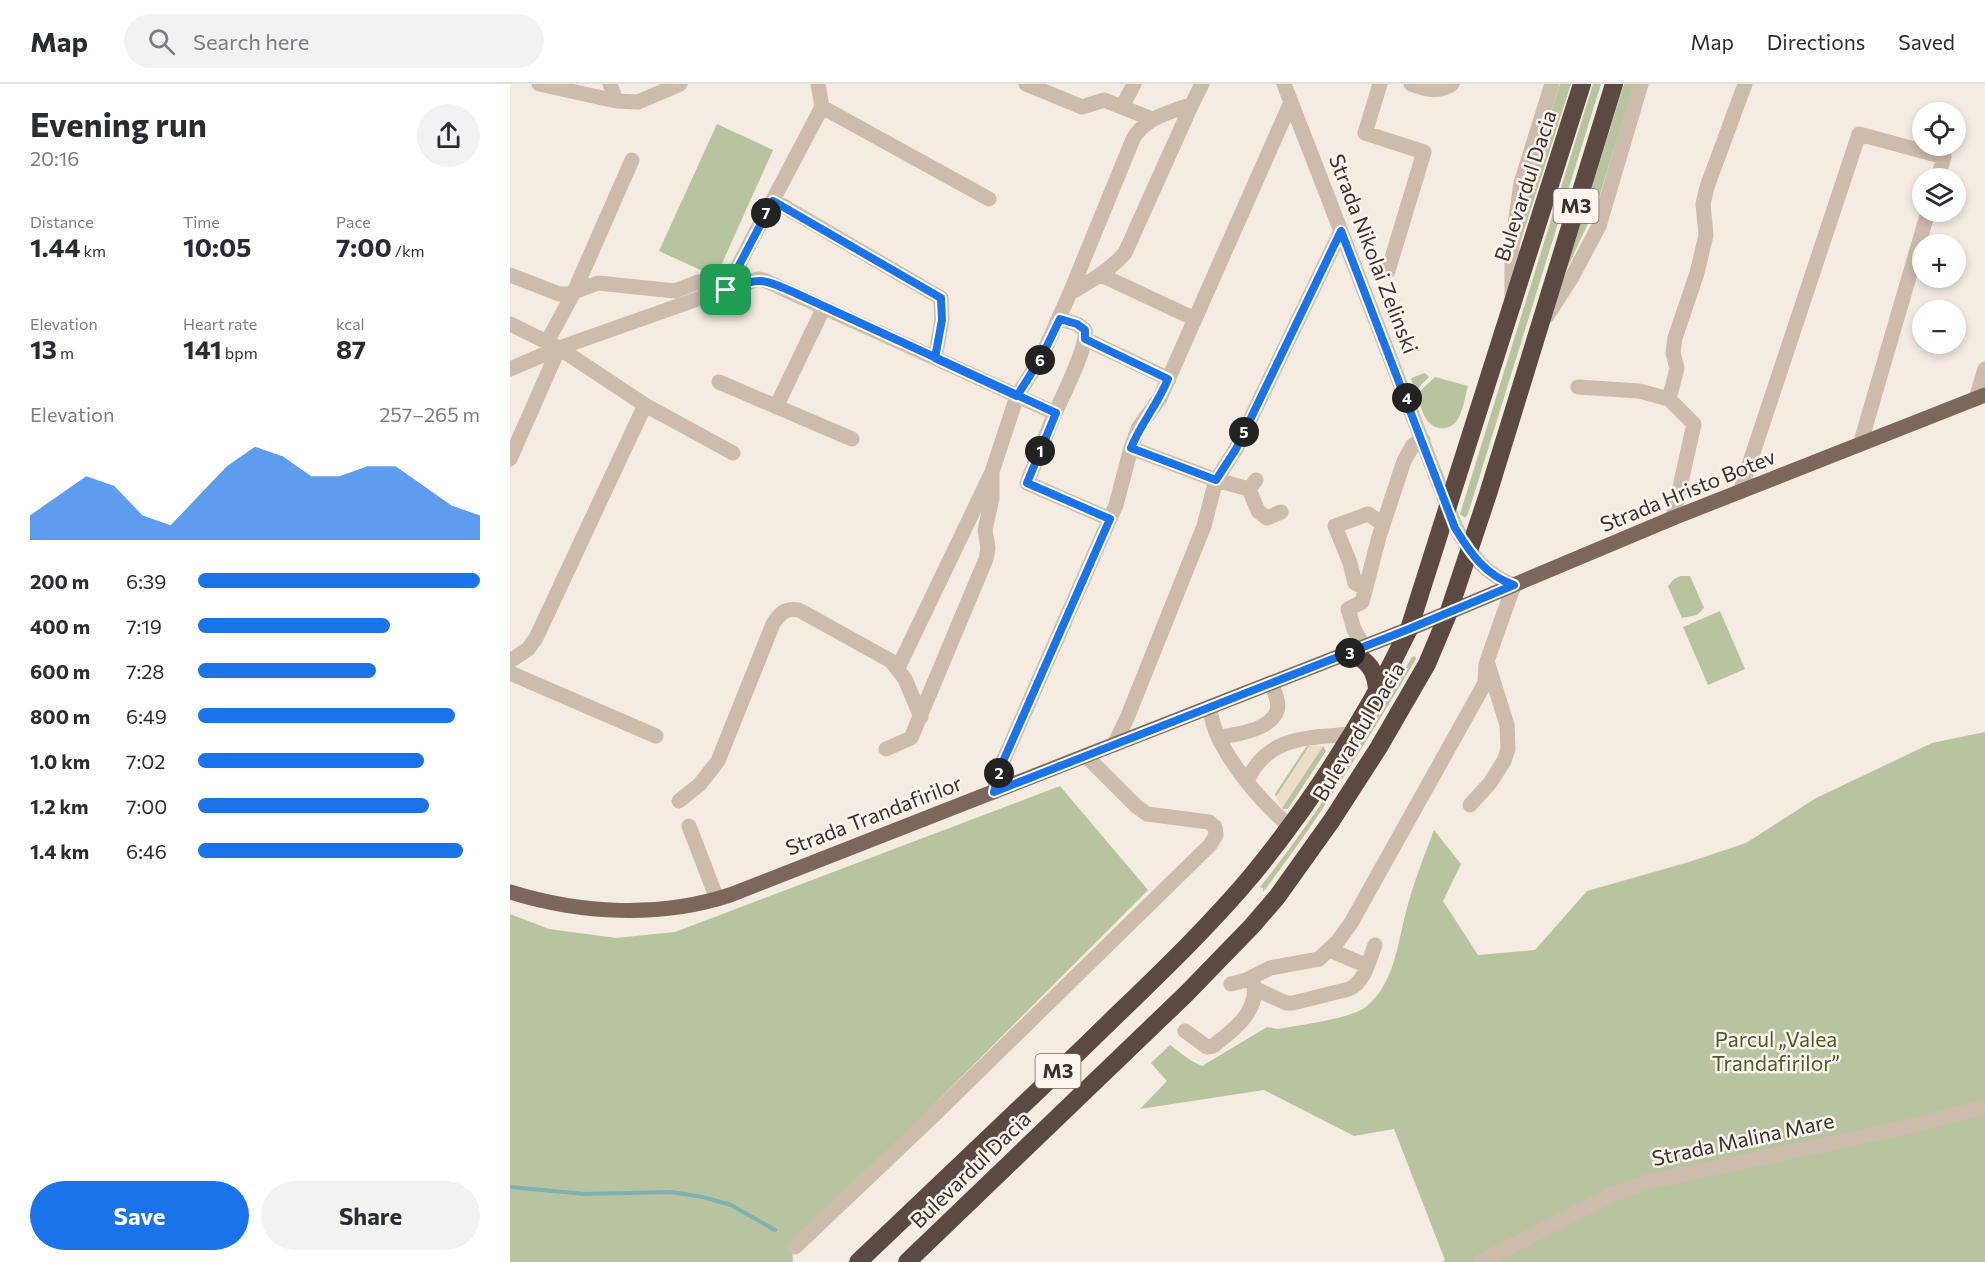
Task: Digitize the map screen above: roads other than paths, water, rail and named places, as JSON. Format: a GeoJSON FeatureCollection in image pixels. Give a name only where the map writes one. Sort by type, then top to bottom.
{"type":"FeatureCollection","features":[{"type":"Feature","properties":{"kind":"highway","name":"Bulevardul Dacia"},"geometry":{"type":"LineString","coordinates":[[858,1262],[1201,931],[1252,875],[1330,769],[1352,734],[1377,692],[1409,629],[1582,84]]}},
{"type":"Feature","properties":{"kind":"highway","name":"Bulevardul Dacia"},"geometry":{"type":"LineString","coordinates":[[907,1262],[1186,994],[1276,897],[1332,820],[1379,747],[1427,664],[1448,614],[1614,84]]}},
{"type":"Feature","properties":{"kind":"highway"},"geometry":{"type":"LineString","coordinates":[[1356,650],[1370,667],[1377,683],[1377,692]]}},
{"type":"Feature","properties":{"kind":"main road","name":"Strada Hristo Botev"},"geometry":{"type":"LineString","coordinates":[[1409,629],[1673,518],[1980,397]]}},
{"type":"Feature","properties":{"kind":"main road","name":"Strada Trandafirilor"},"geometry":{"type":"LineString","coordinates":[[510,892],[546,902],[604,909],[649,911],[700,905],[1409,629]]}},
{"type":"Feature","properties":{"kind":"street"},"geometry":{"type":"LineString","coordinates":[[539,84],[616,101],[638,102],[680,84]]}},
{"type":"Feature","properties":{"kind":"street"},"geometry":{"type":"LineString","coordinates":[[610,84],[616,101]]}},
{"type":"Feature","properties":{"kind":"street"},"geometry":{"type":"LineString","coordinates":[[720,291],[773,201],[822,107],[818,84]]}},
{"type":"Feature","properties":{"kind":"street"},"geometry":{"type":"LineString","coordinates":[[1026,84],[1082,107],[1104,100],[1152,119]]}},
{"type":"Feature","properties":{"kind":"street"},"geometry":{"type":"LineString","coordinates":[[1122,107],[1134,84]]}},
{"type":"Feature","properties":{"kind":"street"},"geometry":{"type":"LineString","coordinates":[[1070,293],[1101,275],[1125,253],[1202,84]]}},
{"type":"Feature","properties":{"kind":"street","name":"Strada Nikolai Zelinski"},"geometry":{"type":"LineString","coordinates":[[1284,84],[1455,528],[1469,551],[1483,567],[1499,580],[1514,585]]}},
{"type":"Feature","properties":{"kind":"street"},"geometry":{"type":"LineString","coordinates":[[1380,84],[1365,133],[1424,152],[1388,271]]}},
{"type":"Feature","properties":{"kind":"street"},"geometry":{"type":"LineString","coordinates":[[1412,84],[1429,91],[1442,89],[1452,84]]}},
{"type":"Feature","properties":{"kind":"street","name":"Bulevardul Dacia"},"geometry":{"type":"LineString","coordinates":[[1512,302],[1512,245],[1521,183],[1552,84]]}},
{"type":"Feature","properties":{"kind":"street"},"geometry":{"type":"LineString","coordinates":[[1539,328],[1572,277],[1599,226],[1641,84]]}},
{"type":"Feature","properties":{"kind":"street"},"geometry":{"type":"LineString","coordinates":[[1669,399],[1677,368],[1673,353],[1674,338],[1697,273],[1706,235],[1703,204],[1707,187],[1745,84]]}},
{"type":"Feature","properties":{"kind":"street"},"geometry":{"type":"LineString","coordinates":[[994,792],[1001,766],[1116,505],[1139,427],[1160,398],[1291,102]]}},
{"type":"Feature","properties":{"kind":"street"},"geometry":{"type":"LineString","coordinates":[[898,668],[992,472],[1017,396],[1041,358],[1060,319],[1132,139],[1139,127],[1152,119],[1192,104]]}},
{"type":"Feature","properties":{"kind":"street"},"geometry":{"type":"LineString","coordinates":[[822,107],[989,199]]}},
{"type":"Feature","properties":{"kind":"street"},"geometry":{"type":"LineString","coordinates":[[1740,492],[1859,134],[1944,157],[1941,168]]}},
{"type":"Feature","properties":{"kind":"street"},"geometry":{"type":"LineString","coordinates":[[510,459],[573,292],[632,160]]}},
{"type":"Feature","properties":{"kind":"street"},"geometry":{"type":"LineString","coordinates":[[773,201],[941,298],[942,320],[935,358]]}},
{"type":"Feature","properties":{"kind":"street"},"geometry":{"type":"LineString","coordinates":[[1860,445],[1925,222]]}},
{"type":"Feature","properties":{"kind":"street"},"geometry":{"type":"LineString","coordinates":[[1114,745],[1127,718],[1204,525],[1216,480],[1236,449],[1341,231]]}},
{"type":"Feature","properties":{"kind":"street"},"geometry":{"type":"LineString","coordinates":[[510,275],[559,294],[573,292],[598,283],[675,291],[698,282],[720,291]]}},
{"type":"Feature","properties":{"kind":"street"},"geometry":{"type":"LineString","coordinates":[[1101,275],[1195,319]]}},
{"type":"Feature","properties":{"kind":"street"},"geometry":{"type":"LineString","coordinates":[[510,369],[553,345],[759,279],[824,306],[1056,413]]}},
{"type":"Feature","properties":{"kind":"street"},"geometry":{"type":"LineString","coordinates":[[776,407],[824,306]]}},
{"type":"Feature","properties":{"kind":"street"},"geometry":{"type":"LineString","coordinates":[[1060,319],[1082,327],[1085,330],[1085,339],[1027,483],[1110,519]]}},
{"type":"Feature","properties":{"kind":"street"},"geometry":{"type":"LineString","coordinates":[[510,324],[553,345],[645,405],[734,453]]}},
{"type":"Feature","properties":{"kind":"street"},"geometry":{"type":"LineString","coordinates":[[1085,339],[1168,379]]}},
{"type":"Feature","properties":{"kind":"street"},"geometry":{"type":"LineString","coordinates":[[1980,397],[1985,369]]}},
{"type":"Feature","properties":{"kind":"street"},"geometry":{"type":"LineString","coordinates":[[719,382],[852,439]]}},
{"type":"Feature","properties":{"kind":"street"},"geometry":{"type":"LineString","coordinates":[[1578,387],[1639,391],[1669,399],[1694,424],[1673,518]]}},
{"type":"Feature","properties":{"kind":"street"},"geometry":{"type":"LineString","coordinates":[[510,661],[528,649],[536,638],[645,405]]}},
{"type":"Feature","properties":{"kind":"street"},"geometry":{"type":"LineString","coordinates":[[1356,650],[1354,629],[1348,609],[1362,602],[1383,524],[1404,461],[1413,445],[1423,440]]}},
{"type":"Feature","properties":{"kind":"street"},"geometry":{"type":"LineString","coordinates":[[1131,448],[1216,480],[1252,484],[1258,511],[1267,518],[1281,512]]}},
{"type":"Feature","properties":{"kind":"street"},"geometry":{"type":"LineString","coordinates":[[886,749],[911,738],[986,559],[988,548],[985,530],[992,498],[992,472]]}},
{"type":"Feature","properties":{"kind":"street"},"geometry":{"type":"LineString","coordinates":[[1365,588],[1355,583],[1350,563],[1335,526],[1368,514],[1383,524]]}},
{"type":"Feature","properties":{"kind":"street"},"geometry":{"type":"LineString","coordinates":[[1185,1031],[1207,1047],[1213,1046],[1250,1011],[1254,983],[1270,968],[1319,959],[1330,950],[1350,923],[1485,682],[1487,661],[1514,585]]}},
{"type":"Feature","properties":{"kind":"street"},"geometry":{"type":"LineString","coordinates":[[680,801],[700,784],[718,761],[773,624],[780,613],[787,610],[799,610],[879,654],[898,668],[921,717]]}},
{"type":"Feature","properties":{"kind":"street"},"geometry":{"type":"LineString","coordinates":[[1470,805],[1490,783],[1504,761],[1508,749],[1507,725],[1487,661]]}},
{"type":"Feature","properties":{"kind":"street"},"geometry":{"type":"LineString","coordinates":[[510,673],[656,736]]}},
{"type":"Feature","properties":{"kind":"street"},"geometry":{"type":"LineString","coordinates":[[1218,737],[1249,732],[1272,718],[1278,710],[1278,702],[1271,683]]}},
{"type":"Feature","properties":{"kind":"street"},"geometry":{"type":"LineString","coordinates":[[1209,708],[1218,737],[1247,781],[1273,812],[1289,826]]}},
{"type":"Feature","properties":{"kind":"street"},"geometry":{"type":"LineString","coordinates":[[1247,781],[1253,768],[1262,757],[1281,744],[1309,738],[1352,734]]}},
{"type":"Feature","properties":{"kind":"street"},"geometry":{"type":"LineString","coordinates":[[795,1247],[932,1118],[1210,845],[1216,835],[1215,827],[1209,822],[1147,814],[1086,756]]}},
{"type":"Feature","properties":{"kind":"street"},"geometry":{"type":"LineString","coordinates":[[690,826],[717,899]]}},
{"type":"Feature","properties":{"kind":"street"},"geometry":{"type":"LineString","coordinates":[[1231,984],[1254,983],[1286,1003],[1293,1003],[1354,986],[1363,976],[1375,945]]}},
{"type":"Feature","properties":{"kind":"street"},"geometry":{"type":"LineString","coordinates":[[1330,950],[1367,966]]}},
{"type":"Feature","properties":{"kind":"street","name":"Strada Malina Mare"},"geometry":{"type":"LineString","coordinates":[[1480,1262],[1612,1194],[1647,1182],[1899,1129],[1985,1107]]}},
{"type":"Feature","properties":{"kind":"waterway"},"geometry":{"type":"LineString","coordinates":[[510,1187],[585,1194],[671,1192],[703,1197],[731,1205],[775,1230]]}},
{"type":"Feature","properties":{"kind":"park label","name":"Parcul „Valea Trandafirilor”"},"geometry":{"type":"Point","coordinates":[1776,1052]}}]}
